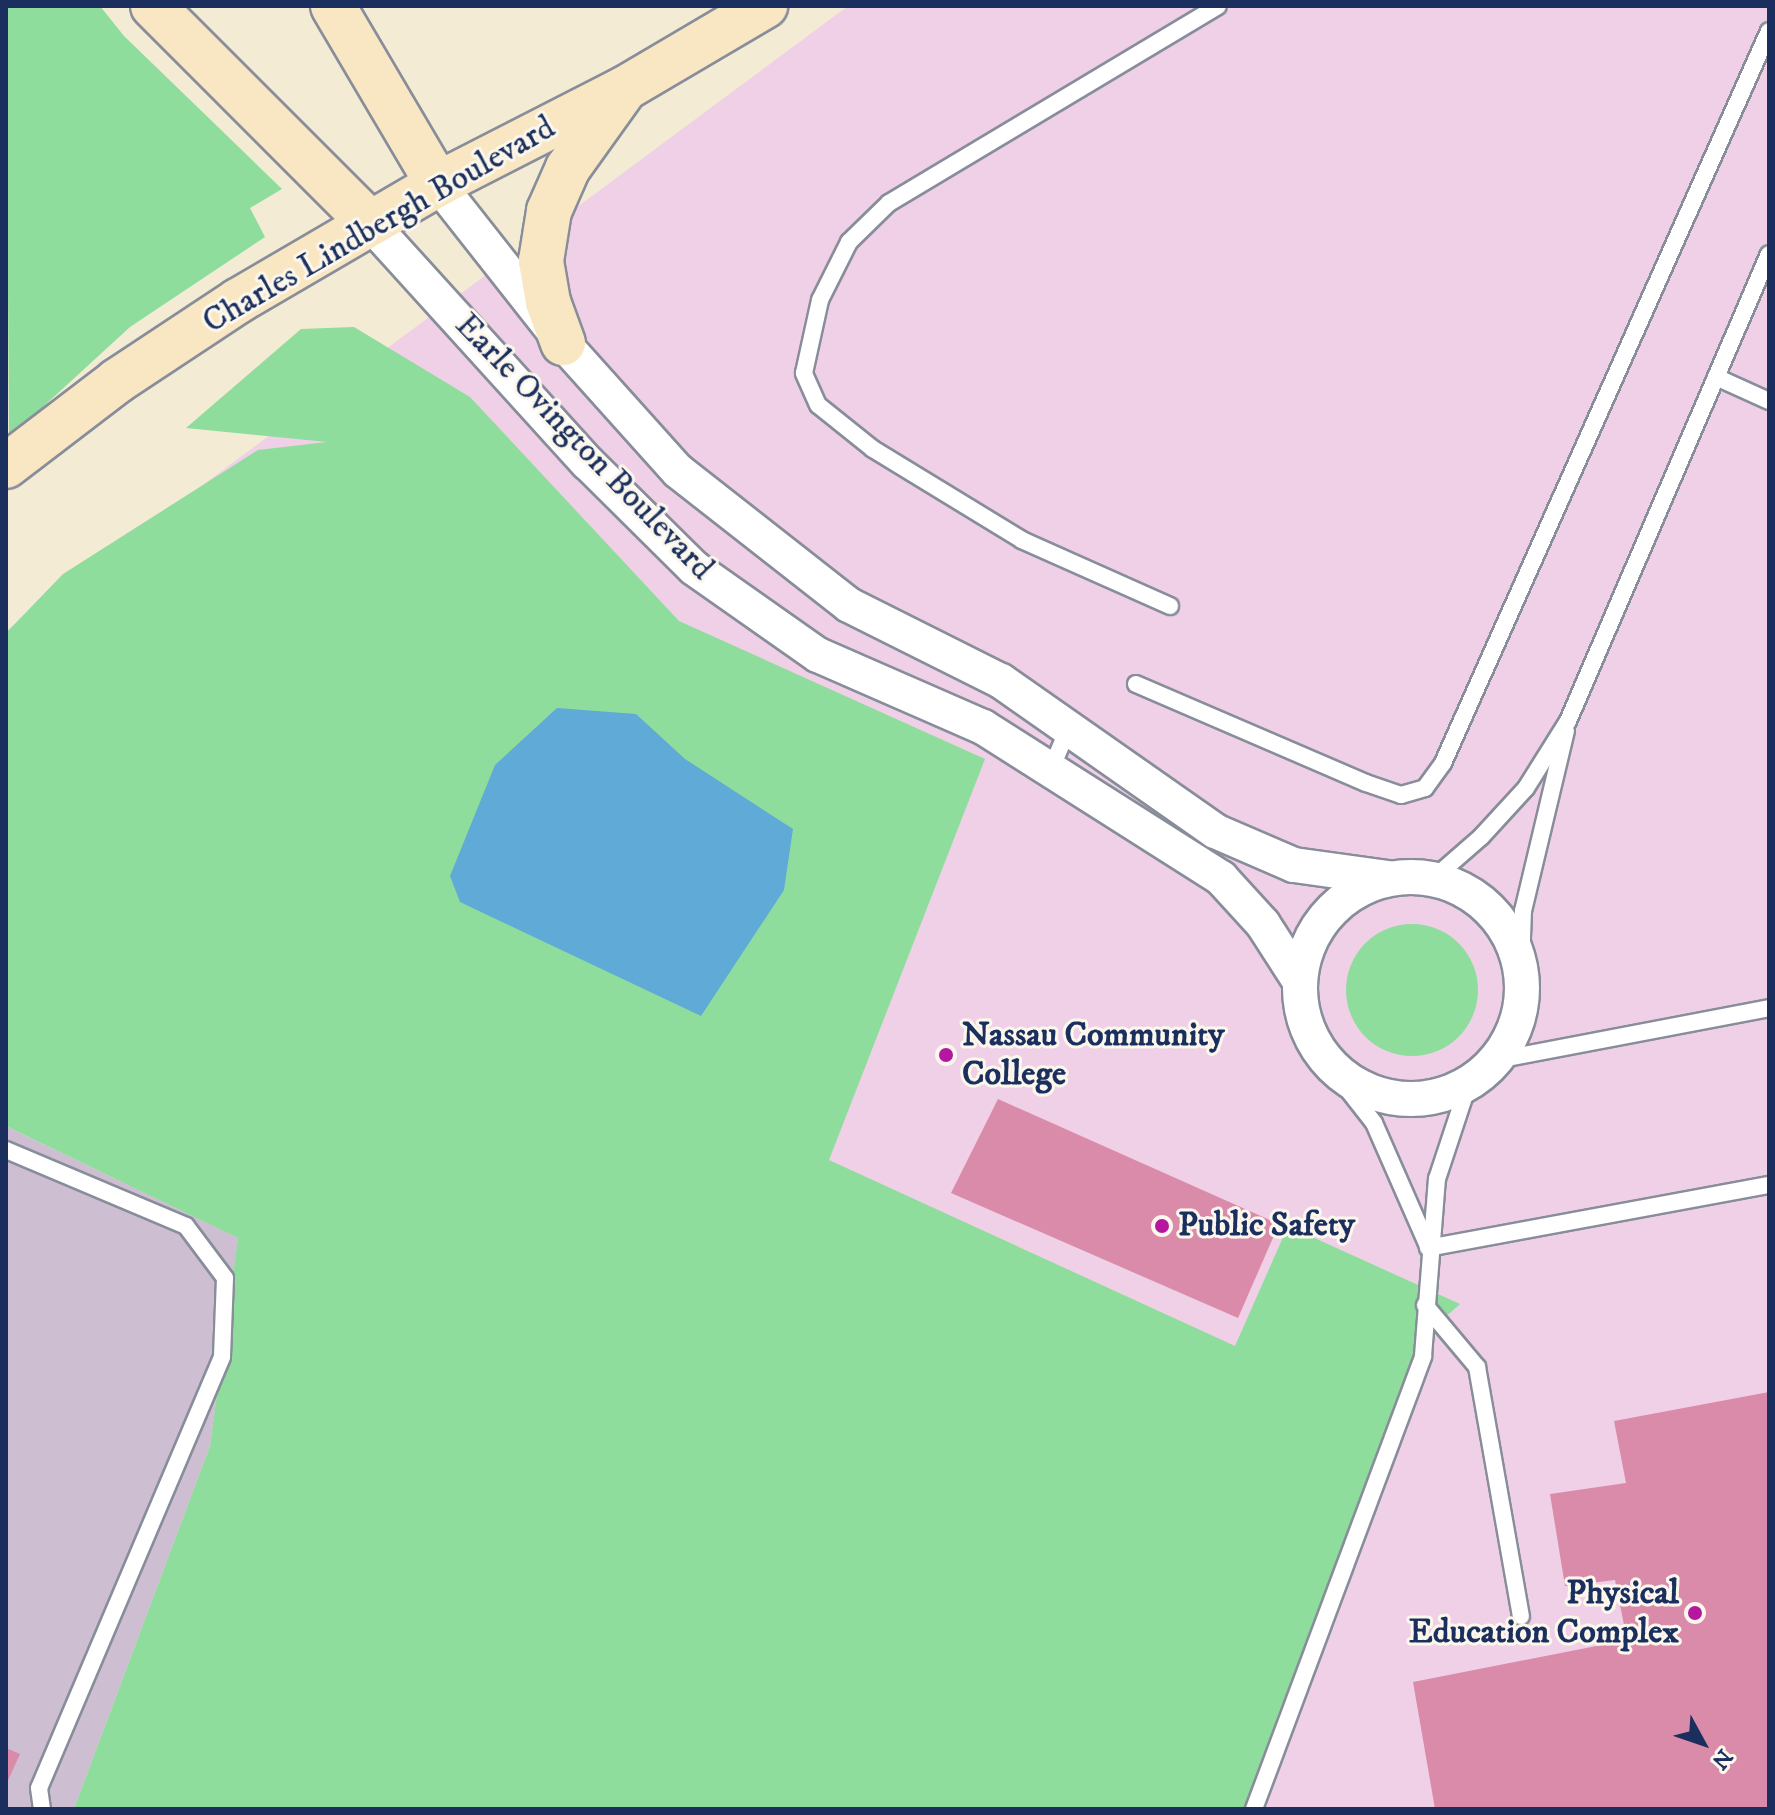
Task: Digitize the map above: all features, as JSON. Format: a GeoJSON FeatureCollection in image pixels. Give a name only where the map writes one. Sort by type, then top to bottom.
{"type":"FeatureCollection","features":[{"type":"Feature","properties":{"kind":"main road","name":"Earle Ovington Boulevard"},"geometry":{"type":"LineString","coordinates":[[153,6],[370,223]]}},
{"type":"Feature","properties":{"kind":"main road","name":"Earle Ovington Boulevard"},"geometry":{"type":"LineString","coordinates":[[333,6],[438,184]]}},
{"type":"Feature","properties":{"kind":"main road","name":"Charles Lindbergh Boulevard"},"geometry":{"type":"LineString","coordinates":[[6,466],[117,381],[238,301],[438,184],[624,89],[765,6]]}},
{"type":"Feature","properties":{"kind":"main road"},"geometry":{"type":"LineString","coordinates":[[563,343],[548,302],[541,261],[549,211],[568,168],[624,89]]}},
{"type":"Feature","properties":{"kind":"street","name":"Earle Ovington Boulevard"},"geometry":{"type":"LineString","coordinates":[[438,184],[563,343],[678,471],[849,605],[1001,681],[1215,831],[1294,865],[1388,878]]}},
{"type":"Feature","properties":{"kind":"street","name":"Earle Ovington Boulevard"},"geometry":{"type":"LineString","coordinates":[[370,223],[588,463],[694,568],[818,655],[983,727],[1221,878],[1263,924],[1299,980]]}},
{"type":"Feature","properties":{"kind":"street"},"geometry":{"type":"LineString","coordinates":[[1388,878],[1434,878],[1464,889],[1491,908],[1510,934],[1521,965],[1523,999],[1514,1031],[1497,1060],[1468,1085],[1432,1098],[1393,1099],[1357,1087],[1327,1063],[1301,1010],[1299,980],[1307,945],[1327,914],[1355,891],[1388,878]]}},
{"type":"Feature","properties":{"kind":"lane"},"geometry":{"type":"LineString","coordinates":[[1170,606],[1022,540],[873,449],[818,405],[804,373],[820,300],[849,242],[889,203],[1218,6]]}},
{"type":"Feature","properties":{"kind":"lane"},"geometry":{"type":"LineString","coordinates":[[1136,684],[1366,783],[1401,795],[1425,788],[1443,763],[1769,31]]}},
{"type":"Feature","properties":{"kind":"lane"},"geometry":{"type":"LineString","coordinates":[[1434,878],[1481,837],[1526,788],[1568,721],[1769,254]]}},
{"type":"Feature","properties":{"kind":"lane"},"geometry":{"type":"LineString","coordinates":[[1716,377],[1769,401]]}},
{"type":"Feature","properties":{"kind":"lane"},"geometry":{"type":"LineString","coordinates":[[1521,965],[1523,911],[1568,721]]}},
{"type":"Feature","properties":{"kind":"lane"},"geometry":{"type":"LineString","coordinates":[[1051,769],[1069,727]]}},
{"type":"Feature","properties":{"kind":"lane"},"geometry":{"type":"LineString","coordinates":[[1497,1060],[1769,1008]]}},
{"type":"Feature","properties":{"kind":"lane"},"geometry":{"type":"LineString","coordinates":[[1327,1063],[1374,1123],[1428,1248]]}},
{"type":"Feature","properties":{"kind":"lane"},"geometry":{"type":"LineString","coordinates":[[1254,1809],[1423,1356],[1428,1248],[1437,1179],[1468,1085]]}},
{"type":"Feature","properties":{"kind":"lane"},"geometry":{"type":"LineString","coordinates":[[6,1150],[186,1226],[225,1278],[222,1357],[39,1788],[42,1809]]}},
{"type":"Feature","properties":{"kind":"lane"},"geometry":{"type":"LineString","coordinates":[[1428,1248],[1769,1185]]}},
{"type":"Feature","properties":{"kind":"lane"},"geometry":{"type":"LineString","coordinates":[[1425,1305],[1477,1367],[1521,1616]]}},
{"type":"Feature","properties":{"kind":"shaded area","name":"Nassau Community College"},"geometry":{"type":"Polygon","coordinates":[[[848,6],[1769,6],[1769,1809],[74,1809],[210,1446],[6,872],[6,631],[848,6]]]}},
{"type":"Feature","properties":{"kind":"shaded area"},"geometry":{"type":"Polygon","coordinates":[[[6,1126],[238,1238],[210,1446],[74,1809],[6,1809],[6,1126]]]}},
{"type":"Feature","properties":{"kind":"green space"},"geometry":{"type":"Polygon","coordinates":[[[6,6],[100,6],[124,36],[282,189],[250,208],[265,237],[130,327],[9,438],[6,6]]]}},
{"type":"Feature","properties":{"kind":"green space"},"geometry":{"type":"Polygon","coordinates":[[[354,327],[470,397],[679,621],[985,759],[829,1160],[1235,1346],[1288,1226],[1460,1304],[1423,1337],[1253,1809],[74,1809],[210,1446],[238,1238],[6,1126],[6,633],[63,574],[258,450],[327,442],[186,428],[301,329],[354,327]]]}},
{"type":"Feature","properties":{"kind":"green space"},"geometry":{"type":"Polygon","coordinates":[[[1412,924],[1437,929],[1458,944],[1473,965],[1478,990],[1473,1015],[1458,1036],[1437,1051],[1412,1056],[1387,1051],[1366,1036],[1351,1015],[1346,990],[1351,965],[1366,944],[1387,929],[1412,924]]]}},
{"type":"Feature","properties":{"kind":"water"},"geometry":{"type":"Polygon","coordinates":[[[557,708],[636,714],[685,759],[793,829],[784,890],[701,1016],[460,902],[450,876],[495,765],[557,708]]]}},
{"type":"Feature","properties":{"kind":"building","name":"Public Safety"},"geometry":{"type":"Polygon","coordinates":[[[998,1099],[1279,1224],[1238,1318],[951,1193],[998,1099]]]}},
{"type":"Feature","properties":{"kind":"building","name":"Physical Education Complex"},"geometry":{"type":"Polygon","coordinates":[[[1769,1392],[1769,1809],[1435,1809],[1413,1682],[1627,1640],[1615,1580],[1565,1586],[1550,1494],[1626,1483],[1614,1421],[1769,1392]]]}},
{"type":"Feature","properties":{"kind":"building"},"geometry":{"type":"Polygon","coordinates":[[[6,1748],[20,1754],[6,1785],[6,1748]]]}},
{"type":"Feature","properties":{"kind":"place","name":"Nassau Community College"},"geometry":{"type":"Point","coordinates":[946,1055]}},
{"type":"Feature","properties":{"kind":"place","name":"Public Safety"},"geometry":{"type":"Point","coordinates":[1162,1226]}},
{"type":"Feature","properties":{"kind":"place","name":"Physical Education Complex"},"geometry":{"type":"Point","coordinates":[1695,1613]}}]}
